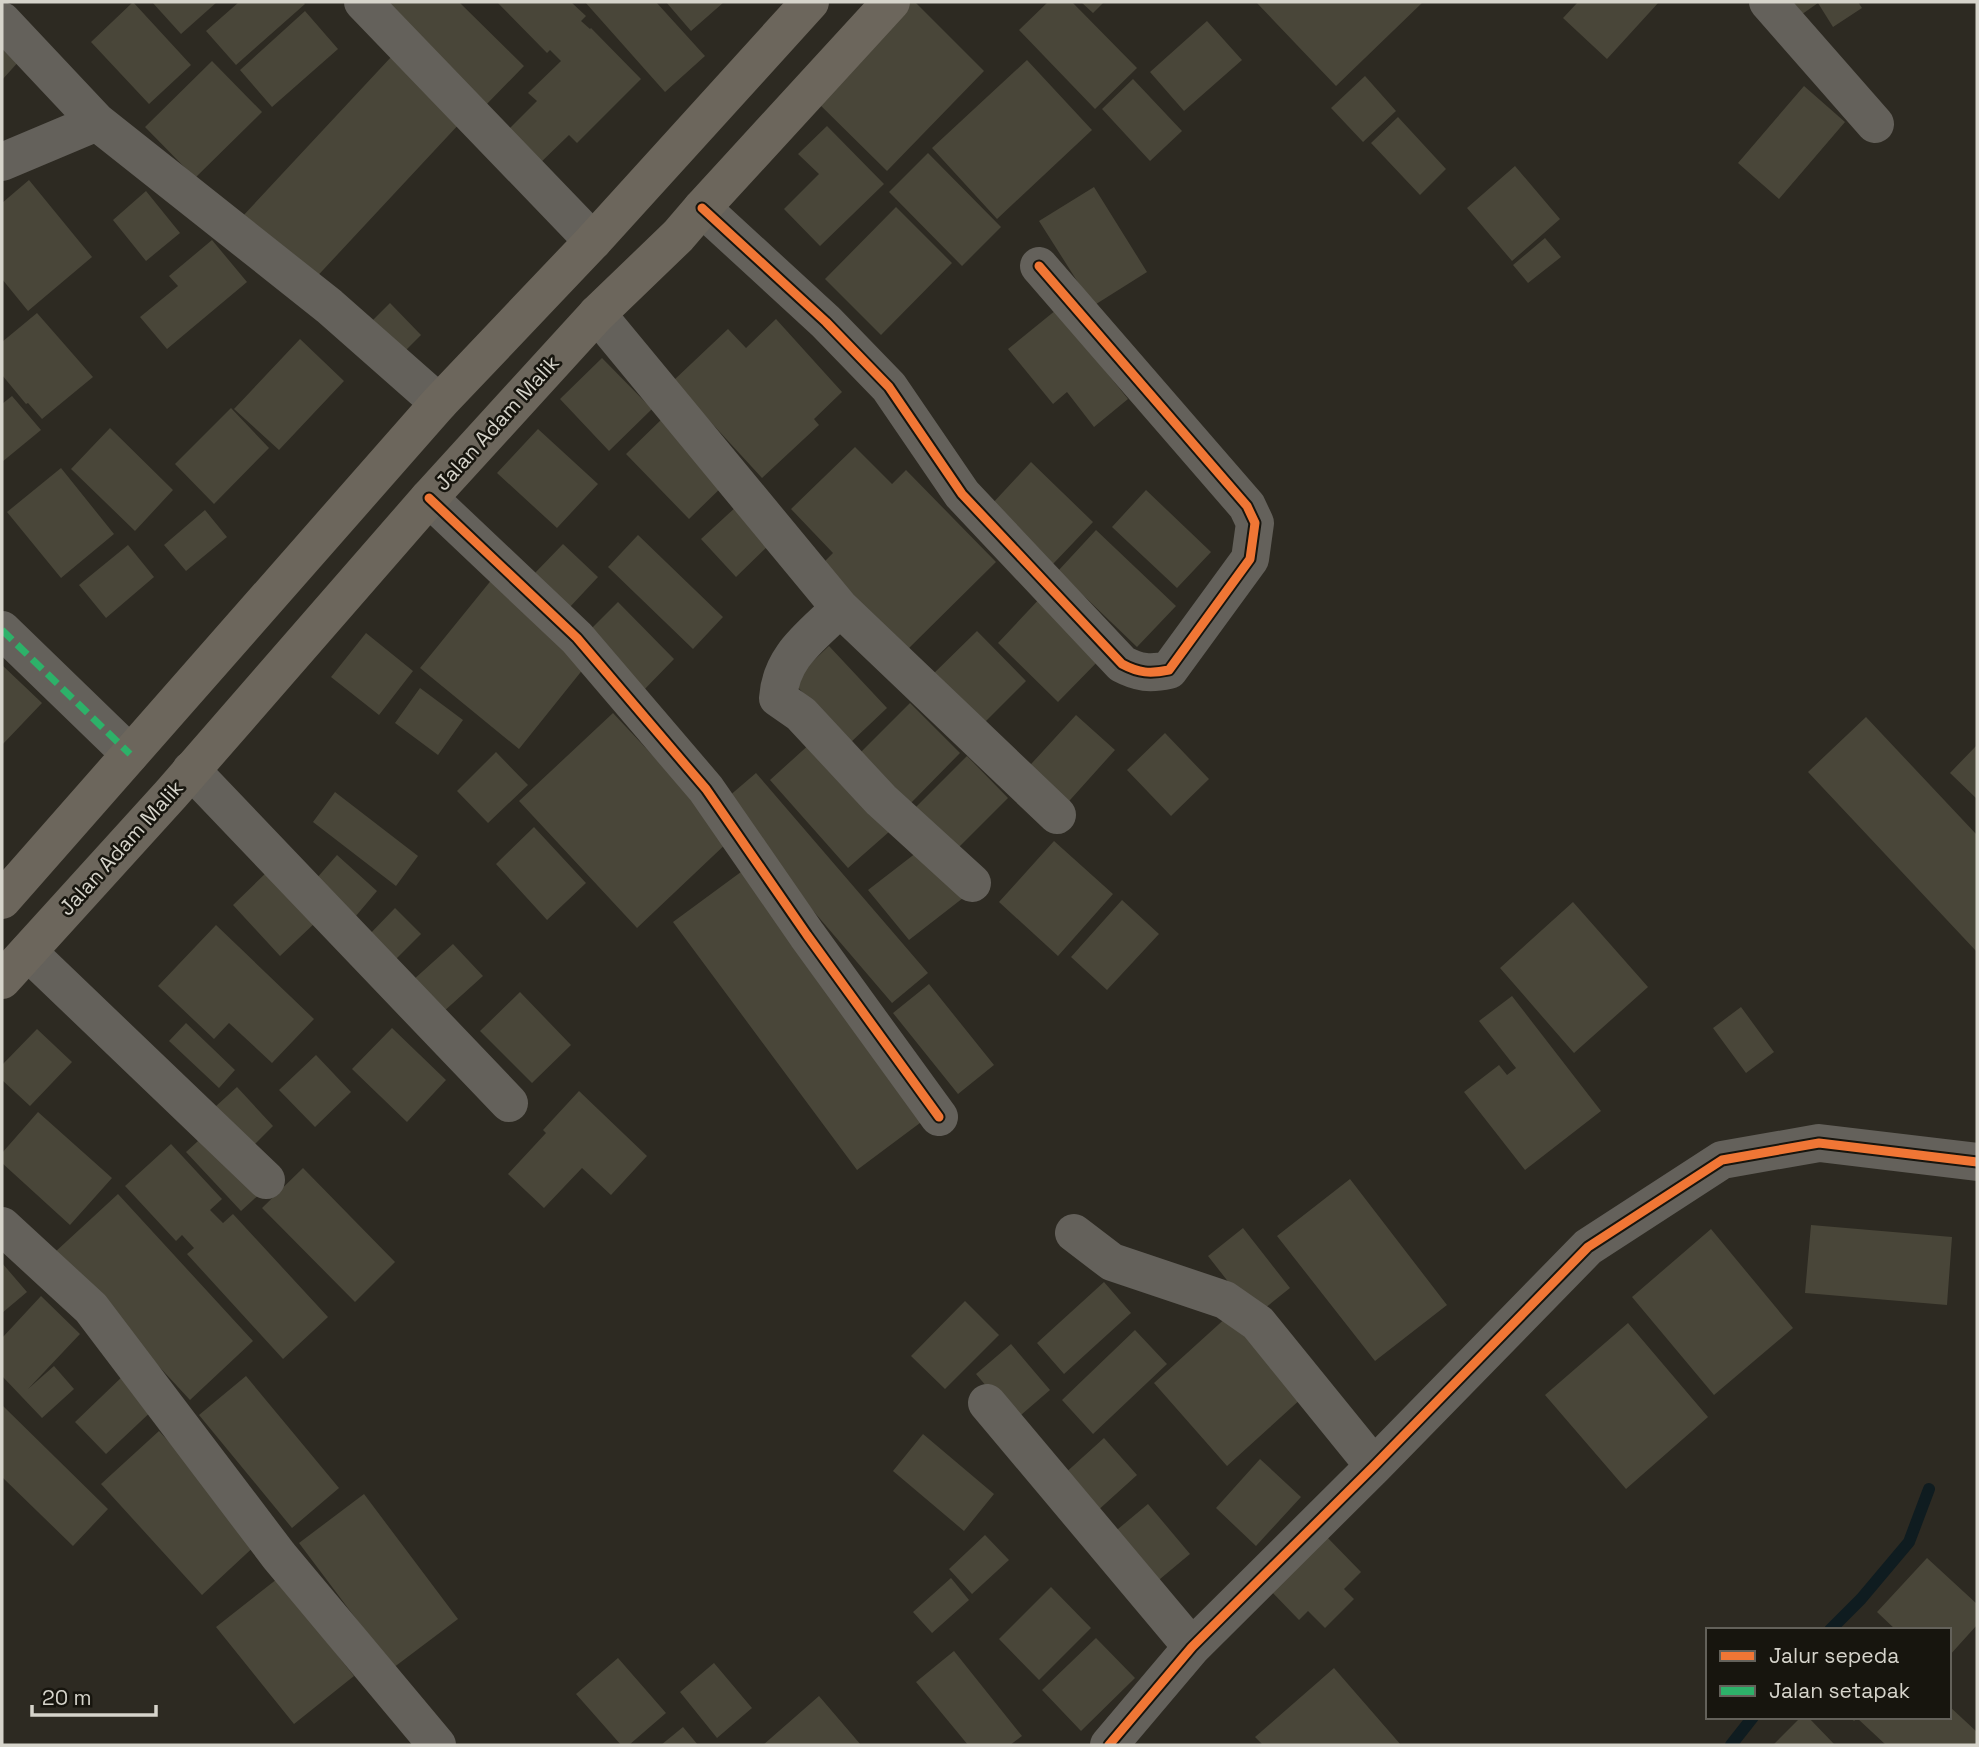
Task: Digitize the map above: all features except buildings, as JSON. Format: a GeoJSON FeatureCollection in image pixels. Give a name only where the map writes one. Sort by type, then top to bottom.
{"type":"FeatureCollection","features":[{"type":"Feature","properties":{"kind":"main road"},"geometry":{"type":"LineString","coordinates":[[2,900],[439,403],[593,241],[810,2]]}},
{"type":"Feature","properties":{"kind":"main road","name":"Jalan Adam Malik"},"geometry":{"type":"LineString","coordinates":[[2,980],[191,770],[429,498],[597,314],[678,236],[891,2]]}},
{"type":"Feature","properties":{"kind":"street"},"geometry":{"type":"LineString","coordinates":[[363,2],[593,241]]}},
{"type":"Feature","properties":{"kind":"street"},"geometry":{"type":"LineString","coordinates":[[1768,2],[1875,124]]}},
{"type":"Feature","properties":{"kind":"street"},"geometry":{"type":"LineString","coordinates":[[2,21],[97,122],[330,306],[439,403]]}},
{"type":"Feature","properties":{"kind":"street"},"geometry":{"type":"LineString","coordinates":[[2,162],[97,122]]}},
{"type":"Feature","properties":{"kind":"street"},"geometry":{"type":"LineString","coordinates":[[702,208],[826,322],[889,387],[962,494],[1122,664],[1149,674],[1169,670],[1250,559],[1255,523],[1247,506],[1039,266]]}},
{"type":"Feature","properties":{"kind":"street"},"geometry":{"type":"LineString","coordinates":[[597,314],[840,608],[1057,814]]}},
{"type":"Feature","properties":{"kind":"street"},"geometry":{"type":"LineString","coordinates":[[429,498],[577,638],[706,789],[807,935],[939,1117]]}},
{"type":"Feature","properties":{"kind":"street"},"geometry":{"type":"LineString","coordinates":[[840,608],[786,662],[779,681],[778,698],[801,714],[880,800],[972,883]]}},
{"type":"Feature","properties":{"kind":"street"},"geometry":{"type":"LineString","coordinates":[[2,629],[130,754]]}},
{"type":"Feature","properties":{"kind":"street"},"geometry":{"type":"LineString","coordinates":[[191,770],[509,1103]]}},
{"type":"Feature","properties":{"kind":"street"},"geometry":{"type":"LineString","coordinates":[[28,952],[266,1180]]}},
{"type":"Feature","properties":{"kind":"street"},"geometry":{"type":"LineString","coordinates":[[1109,1745],[1192,1647],[1588,1247],[1722,1160],[1819,1143],[1977,1162]]}},
{"type":"Feature","properties":{"kind":"street"},"geometry":{"type":"LineString","coordinates":[[2,1226],[92,1308],[279,1556],[437,1745]]}},
{"type":"Feature","properties":{"kind":"street"},"geometry":{"type":"LineString","coordinates":[[1074,1233],[1112,1262],[1225,1300],[1258,1324],[1374,1466]]}},
{"type":"Feature","properties":{"kind":"street"},"geometry":{"type":"LineString","coordinates":[[987,1403],[1192,1647]]}},
{"type":"Feature","properties":{"kind":"waterway"},"geometry":{"type":"LineString","coordinates":[[1832,1628],[1861,1599],[1909,1542],[1929,1489]]}},
{"type":"Feature","properties":{"kind":"waterway"},"geometry":{"type":"LineString","coordinates":[[1731,1745],[1751,1719]]}},
{"type":"Feature","properties":{"kind":"marked path"},"geometry":{"type":"LineString","coordinates":[[2,630],[130,754]]}},
{"type":"Feature","properties":{"kind":"cycle path"},"geometry":{"type":"LineString","coordinates":[[702,208],[826,322],[889,387],[962,494],[1122,664],[1145,672],[1169,670],[1250,559],[1255,523],[1247,506],[1039,266]]}},
{"type":"Feature","properties":{"kind":"cycle path"},"geometry":{"type":"LineString","coordinates":[[429,498],[577,638],[706,789],[807,935],[939,1117]]}},
{"type":"Feature","properties":{"kind":"cycle path"},"geometry":{"type":"LineString","coordinates":[[1109,1745],[1192,1647],[1588,1247],[1722,1160],[1819,1143],[1977,1162]]}}]}
